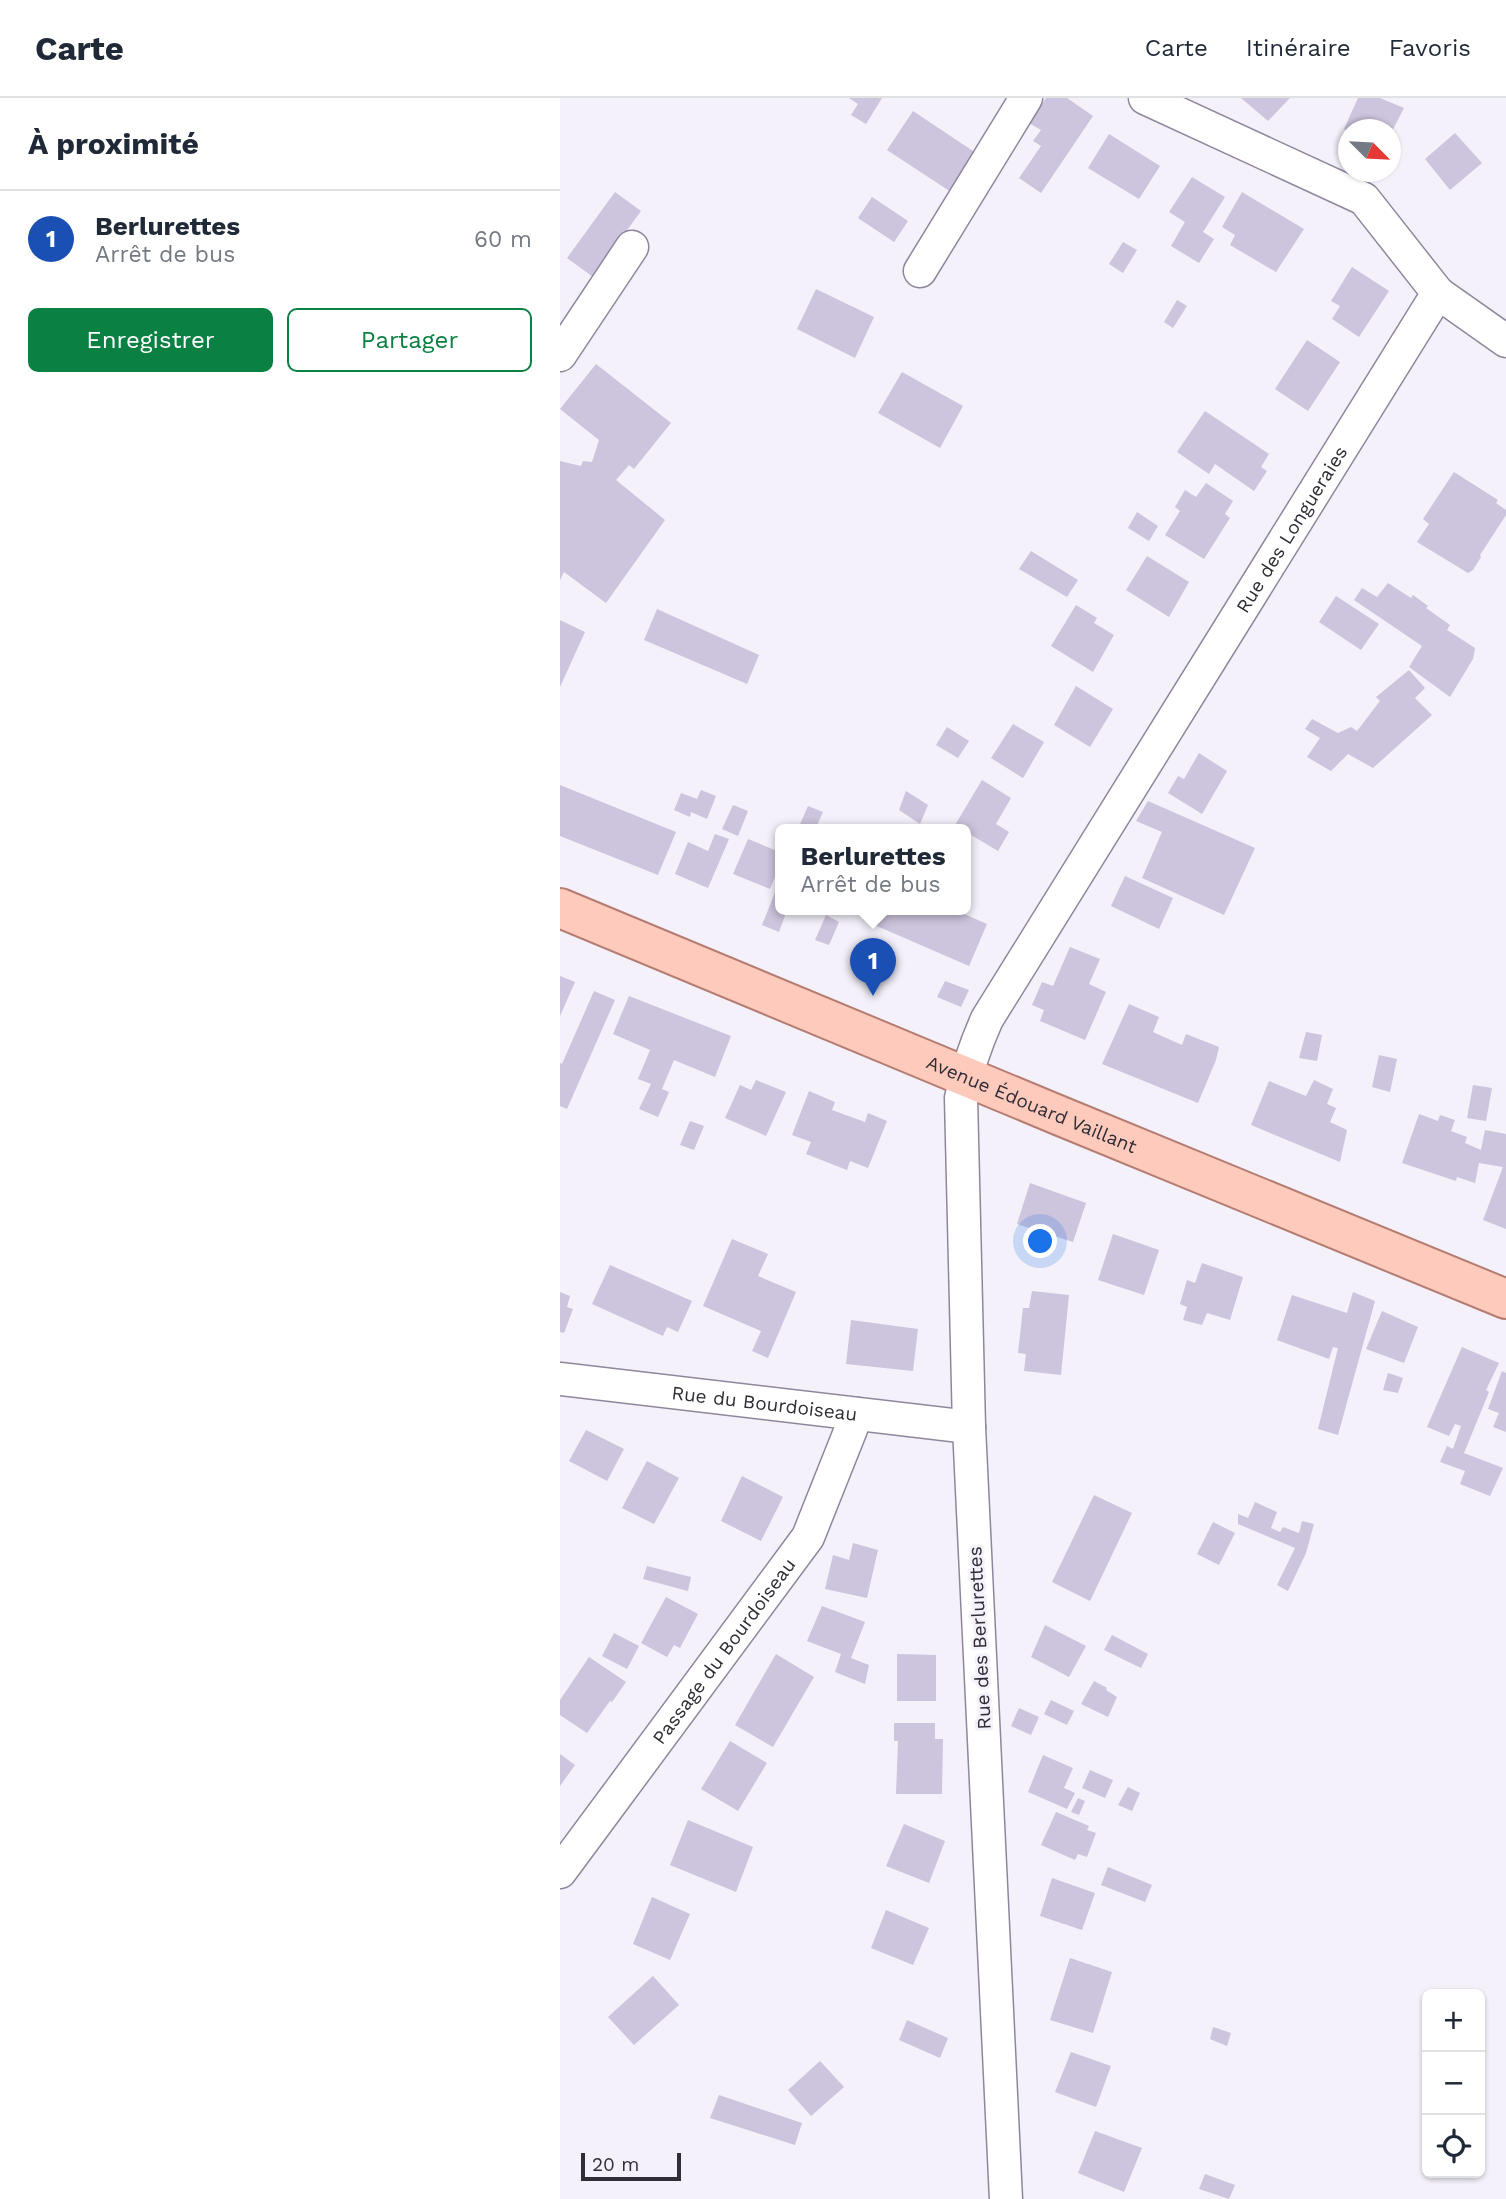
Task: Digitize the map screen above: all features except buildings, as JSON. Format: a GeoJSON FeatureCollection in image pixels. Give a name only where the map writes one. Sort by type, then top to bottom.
{"type":"FeatureCollection","features":[{"type":"Feature","properties":{"kind":"main road","name":"Avenue Édouard Vaillant"},"geometry":{"type":"LineString","coordinates":[[560,908],[1506,1299]]}},
{"type":"Feature","properties":{"kind":"street"},"geometry":{"type":"LineString","coordinates":[[920,271],[1026,98]]}},
{"type":"Feature","properties":{"kind":"street"},"geometry":{"type":"LineString","coordinates":[[1145,98],[1364,199],[1438,293],[1506,341]]}},
{"type":"Feature","properties":{"kind":"street"},"geometry":{"type":"LineString","coordinates":[[560,355],[632,247]]}},
{"type":"Feature","properties":{"kind":"street","name":"Rue des Longueraies"},"geometry":{"type":"LineString","coordinates":[[966,1076],[973,1050],[988,1019],[1438,293]]}},
{"type":"Feature","properties":{"kind":"street","name":"Rue des Berlurettes"},"geometry":{"type":"LineString","coordinates":[[966,1076],[961,1098],[969,1427],[1006,2199]]}},
{"type":"Feature","properties":{"kind":"street","name":"Rue du Bourdoiseau"},"geometry":{"type":"LineString","coordinates":[[560,1379],[969,1427]]}},
{"type":"Feature","properties":{"kind":"street","name":"Passage du Bourdoiseau"},"geometry":{"type":"LineString","coordinates":[[560,1872],[808,1537],[857,1414]]}},
{"type":"Feature","properties":{"kind":"place","name":"Berlurettes"},"geometry":{"type":"Point","coordinates":[873,996]}}]}
